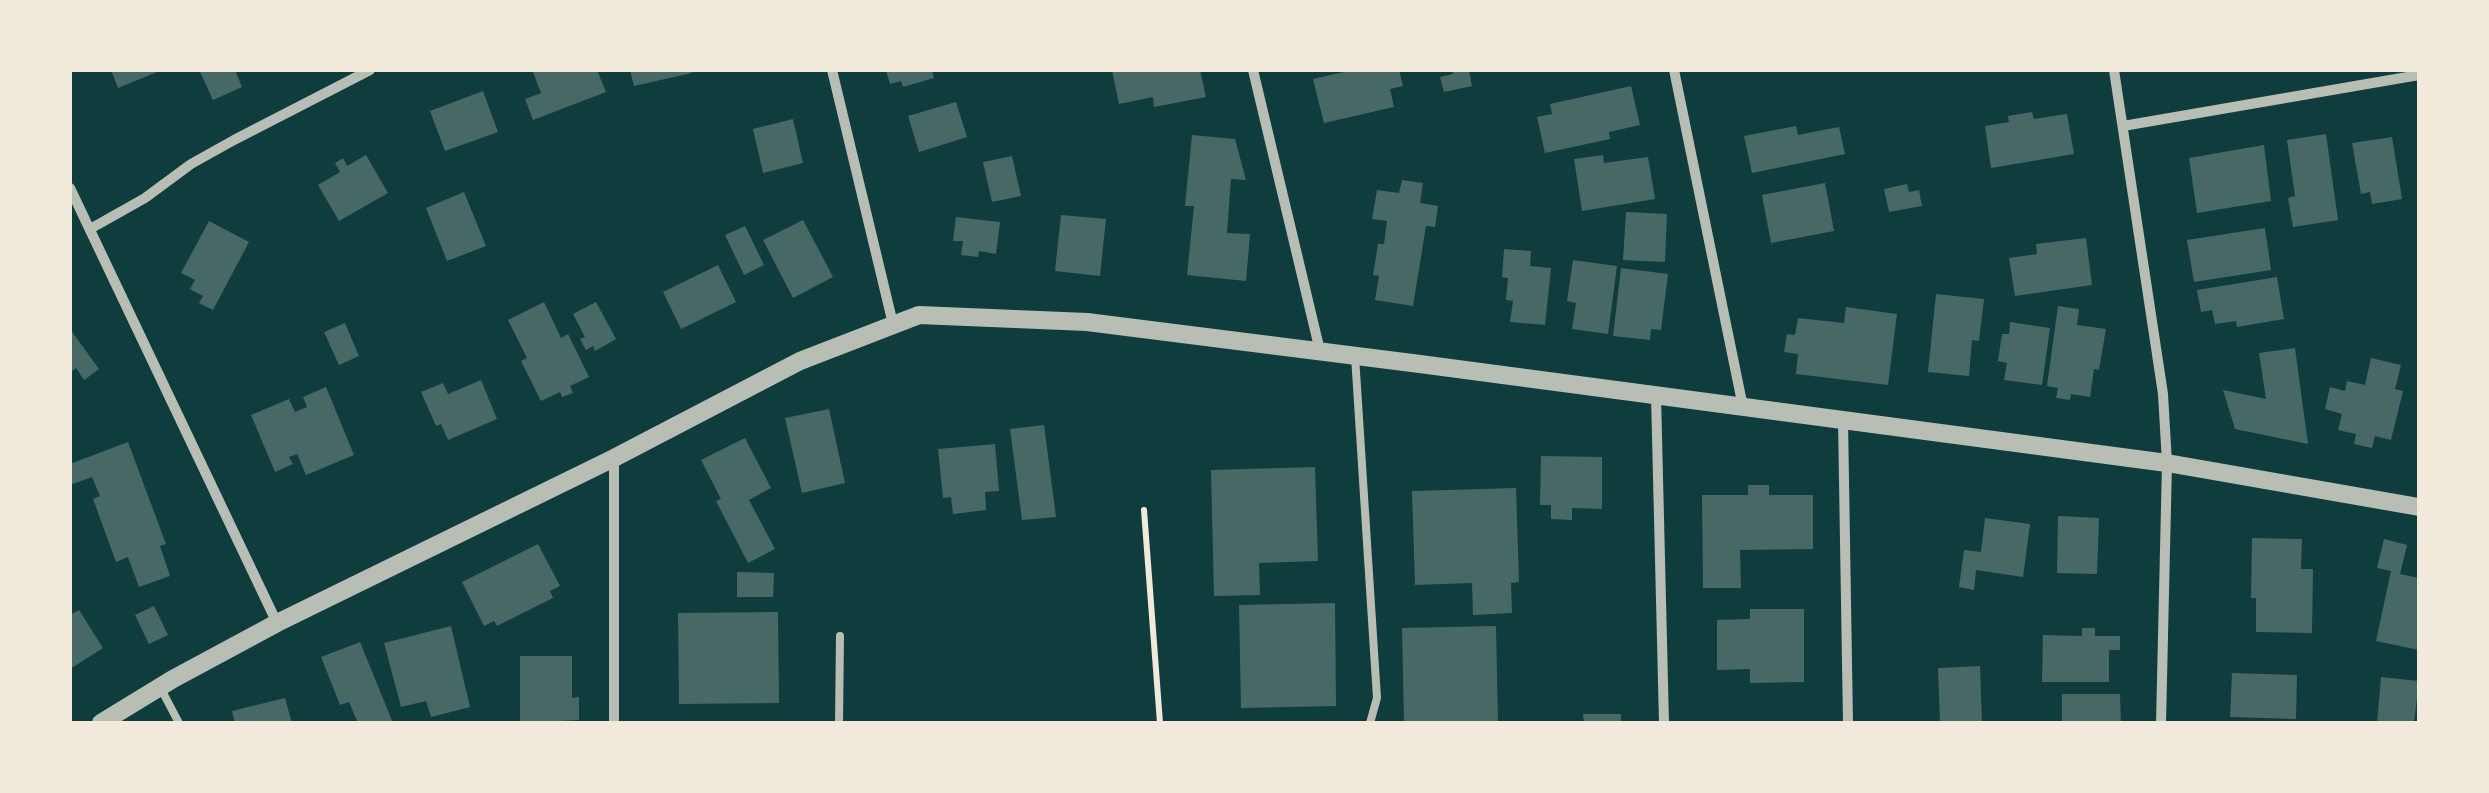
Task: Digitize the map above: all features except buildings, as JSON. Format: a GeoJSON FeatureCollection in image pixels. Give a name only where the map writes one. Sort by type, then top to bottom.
{"type":"FeatureCollection","features":[{"type":"Feature","properties":{"kind":"street"},"geometry":{"type":"LineString","coordinates":[[90,228],[145,198],[191,164],[370,70]]}},
{"type":"Feature","properties":{"kind":"street"},"geometry":{"type":"LineString","coordinates":[[832,70],[893,324]]}},
{"type":"Feature","properties":{"kind":"street"},"geometry":{"type":"LineString","coordinates":[[1252,70],[1320,351]]}},
{"type":"Feature","properties":{"kind":"street"},"geometry":{"type":"LineString","coordinates":[[1674,70],[1743,406]]}},
{"type":"Feature","properties":{"kind":"street"},"geometry":{"type":"LineString","coordinates":[[2114,70],[2157,344],[2166,463],[2161,723]]}},
{"type":"Feature","properties":{"kind":"street"},"geometry":{"type":"LineString","coordinates":[[2123,126],[2419,75]]}},
{"type":"Feature","properties":{"kind":"street"},"geometry":{"type":"LineString","coordinates":[[70,188],[278,622]]}},
{"type":"Feature","properties":{"kind":"street"},"geometry":{"type":"LineString","coordinates":[[101,723],[278,622],[614,458],[800,361],[919,315],[1087,322],[1320,351],[2166,463],[2419,508]]}},
{"type":"Feature","properties":{"kind":"street"},"geometry":{"type":"LineString","coordinates":[[1656,395],[1664,723]]}},
{"type":"Feature","properties":{"kind":"street"},"geometry":{"type":"LineString","coordinates":[[1844,420],[1848,723]]}},
{"type":"Feature","properties":{"kind":"street"},"geometry":{"type":"LineString","coordinates":[[614,458],[614,723]]}},
{"type":"Feature","properties":{"kind":"lane"},"geometry":{"type":"LineString","coordinates":[[1355,356],[1377,698],[1370,723]]}},
{"type":"Feature","properties":{"kind":"lane"},"geometry":{"type":"LineString","coordinates":[[839,723],[840,636]]}},
{"type":"Feature","properties":{"kind":"lane"},"geometry":{"type":"LineString","coordinates":[[160,686],[179,723]]}},
{"type":"Feature","properties":{"kind":"path"},"geometry":{"type":"LineString","coordinates":[[1144,510],[1160,723]]}}]}
